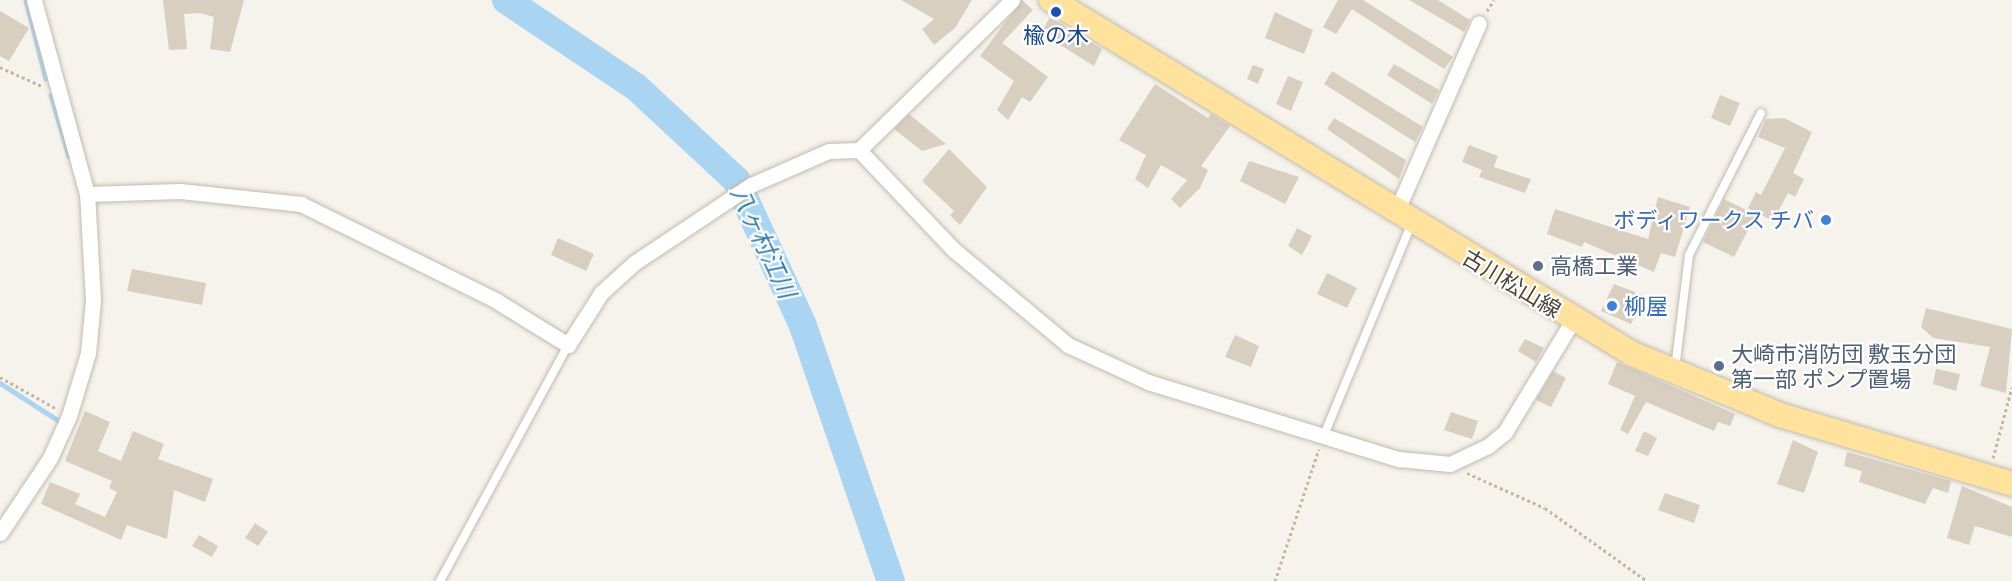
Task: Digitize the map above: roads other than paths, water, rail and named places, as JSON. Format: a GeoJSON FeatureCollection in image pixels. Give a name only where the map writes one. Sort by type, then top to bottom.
{"type":"FeatureCollection","features":[{"type":"Feature","properties":{"kind":"main road","name":"古川松山線"},"geometry":{"type":"LineString","coordinates":[[1051,0],[1573,320],[1675,372],[1783,416],[2012,484]]}},
{"type":"Feature","properties":{"kind":"street"},"geometry":{"type":"LineString","coordinates":[[0,533],[50,458],[69,416],[91,330],[87,194],[54,87],[34,0]]}},
{"type":"Feature","properties":{"kind":"street"},"geometry":{"type":"LineString","coordinates":[[87,194],[180,191],[301,204],[495,300],[568,345],[621,273],[751,185],[829,151],[859,150],[1012,0]]}},
{"type":"Feature","properties":{"kind":"street"},"geometry":{"type":"LineString","coordinates":[[1404,217],[1479,23]]}},
{"type":"Feature","properties":{"kind":"street"},"geometry":{"type":"LineString","coordinates":[[859,150],[954,250],[1068,345],[1148,382],[1399,459],[1450,464],[1505,432],[1573,320]]}},
{"type":"Feature","properties":{"kind":"lane"},"geometry":{"type":"LineString","coordinates":[[1675,372],[1689,255],[1761,112]]}},
{"type":"Feature","properties":{"kind":"lane"},"geometry":{"type":"LineString","coordinates":[[1324,435],[1404,217]]}},
{"type":"Feature","properties":{"kind":"lane"},"geometry":{"type":"LineString","coordinates":[[440,581],[568,345]]}},
{"type":"Feature","properties":{"kind":"waterway"},"geometry":{"type":"LineString","coordinates":[[26,0],[46,79]]}},
{"type":"Feature","properties":{"kind":"waterway","name":"八ヶ村江川"},"geometry":{"type":"LineString","coordinates":[[506,0],[636,87],[736,180],[803,326],[891,581]]}},
{"type":"Feature","properties":{"kind":"waterway"},"geometry":{"type":"LineString","coordinates":[[51,95],[69,156]]}},
{"type":"Feature","properties":{"kind":"waterway"},"geometry":{"type":"LineString","coordinates":[[0,383],[61,422]]}},
{"type":"Feature","properties":{"kind":"place","name":"楡の木"},"geometry":{"type":"Point","coordinates":[1056,12]}},
{"type":"Feature","properties":{"kind":"place","name":"ボディワークス チバ"},"geometry":{"type":"Point","coordinates":[1826,220]}},
{"type":"Feature","properties":{"kind":"place","name":"高橋工業"},"geometry":{"type":"Point","coordinates":[1538,266]}},
{"type":"Feature","properties":{"kind":"place","name":"柳屋"},"geometry":{"type":"Point","coordinates":[1612,306]}},
{"type":"Feature","properties":{"kind":"place","name":"大崎市消防団 敷玉分団 第一部 ポンプ置場"},"geometry":{"type":"Point","coordinates":[1719,366]}}]}
